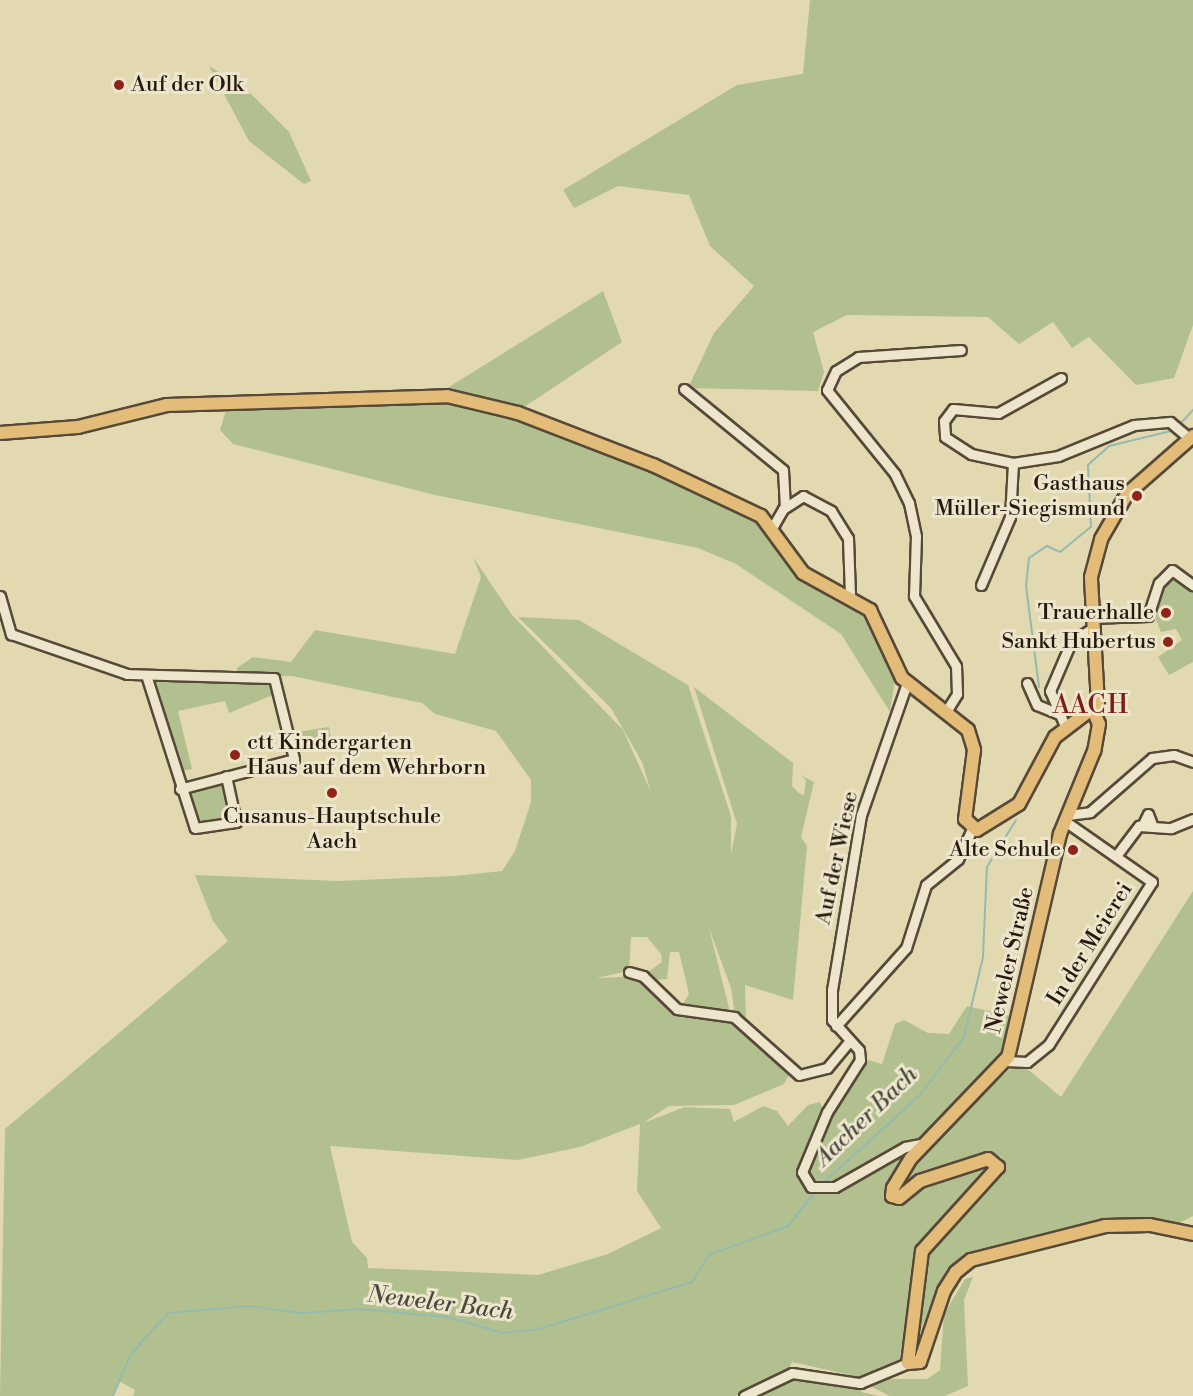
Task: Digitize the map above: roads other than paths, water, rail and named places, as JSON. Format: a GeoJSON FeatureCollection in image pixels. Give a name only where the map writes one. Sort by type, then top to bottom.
{"type":"FeatureCollection","features":[{"type":"Feature","properties":{"kind":"main road"},"geometry":{"type":"LineString","coordinates":[[0,434],[78,427],[167,405],[447,396],[518,413],[653,465],[739,503],[772,528],[798,568],[850,596],[876,617],[907,682],[965,725],[972,741],[965,811],[972,830],[995,822],[1022,800],[1065,726],[1093,710]]}},
{"type":"Feature","properties":{"kind":"main road","name":"Neweler Straße"},"geometry":{"type":"LineString","coordinates":[[908,1363],[922,1251],[998,1168],[988,1160],[963,1172],[923,1180],[894,1198],[902,1169],[991,1080],[1006,1061],[1066,818],[1093,758],[1099,724],[1093,710],[1099,696],[1085,629],[1093,568],[1113,513],[1192,438]]}},
{"type":"Feature","properties":{"kind":"main road"},"geometry":{"type":"LineString","coordinates":[[908,1363],[920,1362],[944,1291],[956,1272],[971,1260],[1105,1226],[1150,1225],[1193,1234]]}},
{"type":"Feature","properties":{"kind":"street"},"geometry":{"type":"LineString","coordinates":[[947,710],[957,694],[956,666],[914,596],[916,536],[909,503],[895,474],[827,390],[836,371],[858,357],[960,350]]}},
{"type":"Feature","properties":{"kind":"street"},"geometry":{"type":"LineString","coordinates":[[1061,378],[1001,412],[963,406],[947,416],[944,434],[954,446],[1012,463],[1058,456],[1128,426],[1177,427],[1192,438]]}},
{"type":"Feature","properties":{"kind":"street"},"geometry":{"type":"LineString","coordinates":[[684,389],[783,470],[788,481],[785,507],[772,528]]}},
{"type":"Feature","properties":{"kind":"street"},"geometry":{"type":"LineString","coordinates":[[981,585],[1010,517],[1012,463]]}},
{"type":"Feature","properties":{"kind":"street"},"geometry":{"type":"LineString","coordinates":[[785,507],[807,496],[839,518],[850,549],[850,596]]}},
{"type":"Feature","properties":{"kind":"street"},"geometry":{"type":"LineString","coordinates":[[1065,726],[1057,713],[1050,691],[1085,629],[1148,616],[1161,579],[1173,569],[1193,585]]}},
{"type":"Feature","properties":{"kind":"street"},"geometry":{"type":"LineString","coordinates":[[0,596],[11,634],[147,678],[274,678],[294,759],[180,789]]}},
{"type":"Feature","properties":{"kind":"street"},"geometry":{"type":"LineString","coordinates":[[147,678],[180,789],[195,828],[236,822],[226,776]]}},
{"type":"Feature","properties":{"kind":"street","name":"Auf der Wiese"},"geometry":{"type":"LineString","coordinates":[[907,682],[861,816],[831,996],[836,1026],[859,1050],[860,1060],[827,1112],[802,1172],[816,1188],[848,1181],[913,1143],[926,1143]]}},
{"type":"Feature","properties":{"kind":"street"},"geometry":{"type":"LineString","coordinates":[[1027,683],[1041,708],[1057,713]]}},
{"type":"Feature","properties":{"kind":"street"},"geometry":{"type":"LineString","coordinates":[[1066,818],[1090,812],[1152,758],[1174,754],[1193,762]]}},
{"type":"Feature","properties":{"kind":"street","name":"In der Meierei"},"geometry":{"type":"LineString","coordinates":[[1006,1061],[1027,1062],[1049,1044],[1152,882],[1066,818]]}},
{"type":"Feature","properties":{"kind":"street"},"geometry":{"type":"LineString","coordinates":[[1116,856],[1142,826],[1153,827],[1193,819]]}},
{"type":"Feature","properties":{"kind":"street"},"geometry":{"type":"LineString","coordinates":[[836,1026],[906,948],[926,885],[958,859],[972,830]]}},
{"type":"Feature","properties":{"kind":"street"},"geometry":{"type":"LineString","coordinates":[[629,972],[643,976],[677,1009],[734,1017],[799,1075],[827,1068],[849,1042]]}},
{"type":"Feature","properties":{"kind":"street"},"geometry":{"type":"LineString","coordinates":[[744,1396],[792,1373],[860,1383],[908,1363]]}},
{"type":"Feature","properties":{"kind":"waterway","name":"Aacher Bach"},"geometry":{"type":"LineString","coordinates":[[1179,425],[1193,410]]}},
{"type":"Feature","properties":{"kind":"waterway","name":"Aacher Bach"},"geometry":{"type":"LineString","coordinates":[[1039,687],[1026,586],[1029,558],[1047,546],[1060,552],[1091,527],[1088,465],[1109,446],[1175,430]]}},
{"type":"Feature","properties":{"kind":"waterway","name":"Aacher Bach"},"geometry":{"type":"LineString","coordinates":[[823,1183],[919,1096],[964,1037],[983,957],[987,867],[1016,820]]}},
{"type":"Feature","properties":{"kind":"waterway","name":"Neweler Bach"},"geometry":{"type":"LineString","coordinates":[[113,1396],[131,1354],[168,1313],[249,1306],[302,1313],[361,1309],[448,1317],[502,1333],[539,1329],[692,1282],[709,1255],[788,1226],[817,1190]]}},
{"type":"Feature","properties":{"kind":"place","name":"Auf der Olk"},"geometry":{"type":"Point","coordinates":[119,85]}},
{"type":"Feature","properties":{"kind":"place","name":"Gasthaus Müller-Siegismund"},"geometry":{"type":"Point","coordinates":[1137,496]}},
{"type":"Feature","properties":{"kind":"place","name":"Trauerhalle"},"geometry":{"type":"Point","coordinates":[1166,613]}},
{"type":"Feature","properties":{"kind":"place","name":"Sankt Hubertus"},"geometry":{"type":"Point","coordinates":[1168,642]}},
{"type":"Feature","properties":{"kind":"place","name":"ctt Kindergarten Haus auf dem Wehrborn"},"geometry":{"type":"Point","coordinates":[235,755]}},
{"type":"Feature","properties":{"kind":"place","name":"Cusanus-Hauptschule Aach"},"geometry":{"type":"Point","coordinates":[332,793]}},
{"type":"Feature","properties":{"kind":"place","name":"Alte Schule"},"geometry":{"type":"Point","coordinates":[1073,850]}},
{"type":"Feature","properties":{"kind":"district","name":"AACH"},"geometry":{"type":"Point","coordinates":[1091,706]}}]}
